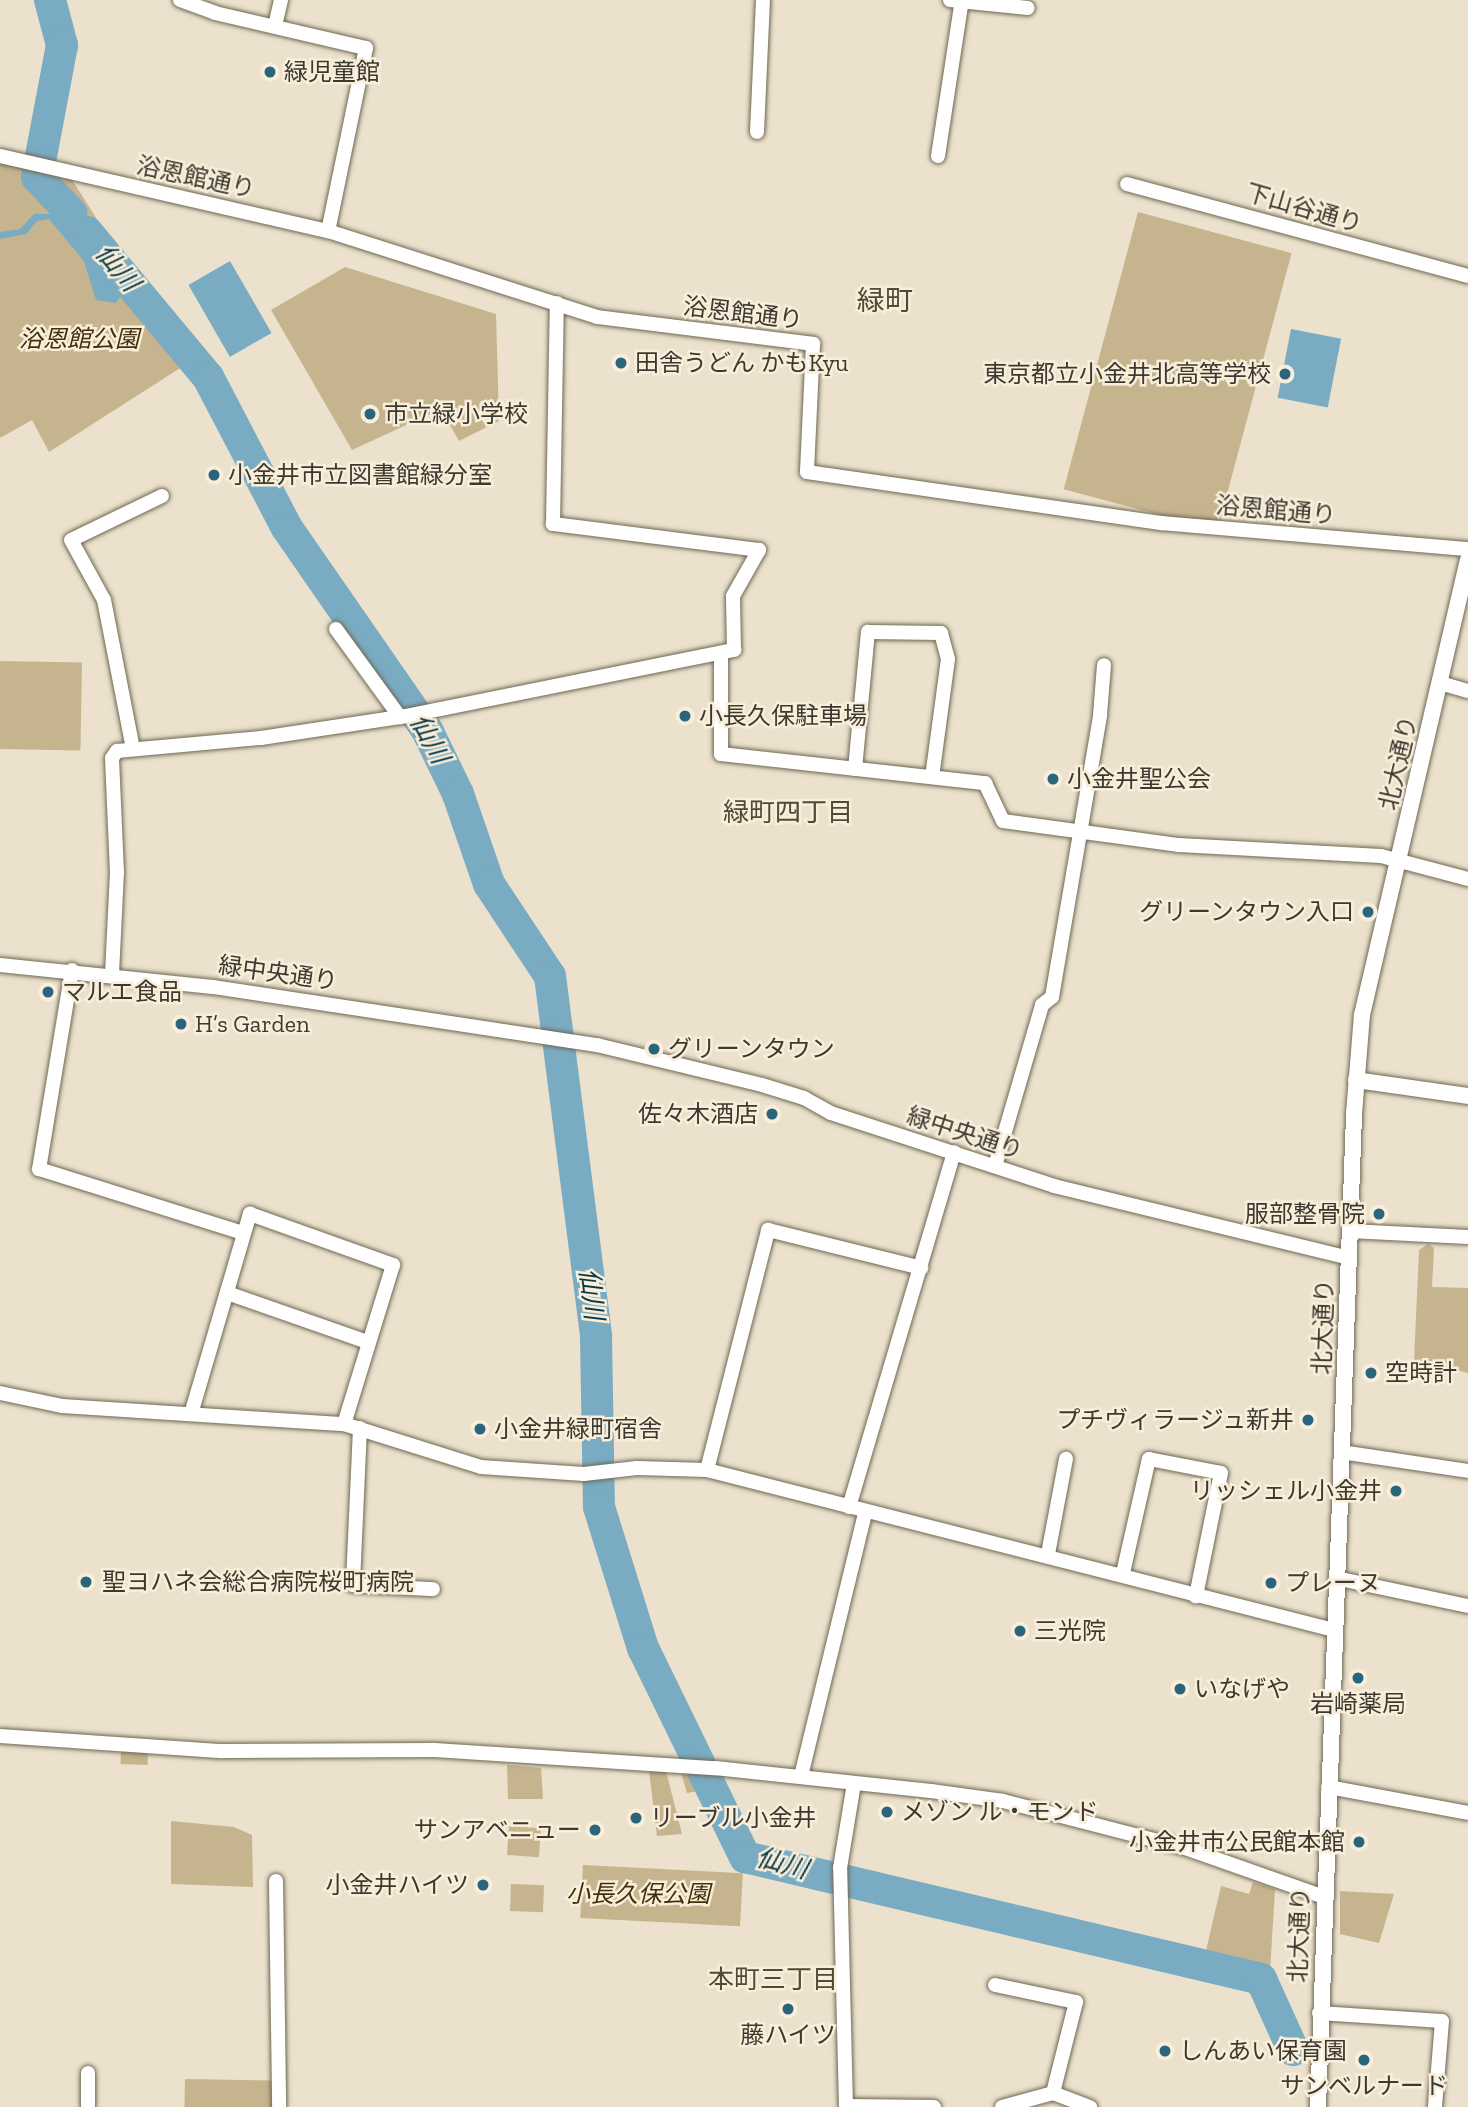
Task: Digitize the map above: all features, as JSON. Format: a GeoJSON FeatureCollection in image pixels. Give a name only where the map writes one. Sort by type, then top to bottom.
{"type":"FeatureCollection","features":[{"type":"Feature","properties":{"kind":"street"},"geometry":{"type":"LineString","coordinates":[[180,0],[366,48],[328,231]]}},
{"type":"Feature","properties":{"kind":"street"},"geometry":{"type":"LineString","coordinates":[[275,26],[281,0]]}},
{"type":"Feature","properties":{"kind":"street"},"geometry":{"type":"LineString","coordinates":[[757,132],[764,0]]}},
{"type":"Feature","properties":{"kind":"street"},"geometry":{"type":"LineString","coordinates":[[938,156],[958,0],[1028,8]]}},
{"type":"Feature","properties":{"kind":"street","name":"浴恩館通り"},"geometry":{"type":"LineString","coordinates":[[0,156],[328,231],[597,317],[813,344],[807,472],[1162,523],[1468,549]]}},
{"type":"Feature","properties":{"kind":"street","name":"下山谷通り"},"geometry":{"type":"LineString","coordinates":[[1127,184],[1468,276]]}},
{"type":"Feature","properties":{"kind":"street"},"geometry":{"type":"LineString","coordinates":[[112,974],[117,873],[112,758],[117,751],[261,738],[403,717],[734,650],[733,596],[759,550],[553,524],[557,303]]}},
{"type":"Feature","properties":{"kind":"street"},"geometry":{"type":"LineString","coordinates":[[133,749],[104,600],[71,540],[162,496]]}},
{"type":"Feature","properties":{"kind":"street","name":"北大通り"},"geometry":{"type":"LineString","coordinates":[[1318,2107],[1319,2013],[1356,1080],[1369,975],[1399,860],[1468,561]]}},
{"type":"Feature","properties":{"kind":"street"},"geometry":{"type":"LineString","coordinates":[[336,629],[403,717]]}},
{"type":"Feature","properties":{"kind":"street"},"geometry":{"type":"LineString","coordinates":[[855,769],[868,632],[941,633],[948,659],[932,777]]}},
{"type":"Feature","properties":{"kind":"street"},"geometry":{"type":"LineString","coordinates":[[722,653],[721,754],[985,783],[1003,821],[1081,834],[1179,845],[1320,850],[1399,860],[1468,880]]}},
{"type":"Feature","properties":{"kind":"street"},"geometry":{"type":"LineString","coordinates":[[995,1166],[1042,1005],[1052,997],[1081,834],[1104,665]]}},
{"type":"Feature","properties":{"kind":"street"},"geometry":{"type":"LineString","coordinates":[[1440,683],[1468,691]]}},
{"type":"Feature","properties":{"kind":"street","name":"緑中央通り"},"geometry":{"type":"LineString","coordinates":[[0,965],[112,974],[572,1041],[762,1085],[1054,1186],[1349,1258]]}},
{"type":"Feature","properties":{"kind":"street"},"geometry":{"type":"LineString","coordinates":[[72,970],[39,1169],[243,1233]]}},
{"type":"Feature","properties":{"kind":"street"},"geometry":{"type":"LineString","coordinates":[[1356,1080],[1468,1096]]}},
{"type":"Feature","properties":{"kind":"street"},"geometry":{"type":"LineString","coordinates":[[849,1507],[954,1152]]}},
{"type":"Feature","properties":{"kind":"street"},"geometry":{"type":"LineString","coordinates":[[191,1414],[250,1214],[393,1265],[344,1424]]}},
{"type":"Feature","properties":{"kind":"street"},"geometry":{"type":"LineString","coordinates":[[707,1470],[768,1230],[921,1268]]}},
{"type":"Feature","properties":{"kind":"street"},"geometry":{"type":"LineString","coordinates":[[1350,1231],[1468,1237]]}},
{"type":"Feature","properties":{"kind":"street"},"geometry":{"type":"LineString","coordinates":[[227,1293],[368,1342]]}},
{"type":"Feature","properties":{"kind":"street"},"geometry":{"type":"LineString","coordinates":[[0,1392],[62,1406],[344,1424],[481,1467],[584,1474],[637,1468],[707,1470],[865,1513],[1123,1573],[1196,1596],[1334,1630]]}},
{"type":"Feature","properties":{"kind":"street"},"geometry":{"type":"LineString","coordinates":[[360,1428],[353,1585],[433,1589]]}},
{"type":"Feature","properties":{"kind":"street"},"geometry":{"type":"LineString","coordinates":[[1341,1452],[1468,1471]]}},
{"type":"Feature","properties":{"kind":"street"},"geometry":{"type":"LineString","coordinates":[[1048,1554],[1066,1459]]}},
{"type":"Feature","properties":{"kind":"street"},"geometry":{"type":"LineString","coordinates":[[1123,1573],[1149,1459],[1222,1473],[1196,1596]]}},
{"type":"Feature","properties":{"kind":"street"},"geometry":{"type":"LineString","coordinates":[[801,1776],[865,1513]]}},
{"type":"Feature","properties":{"kind":"street"},"geometry":{"type":"LineString","coordinates":[[1336,1578],[1468,1606]]}},
{"type":"Feature","properties":{"kind":"street"},"geometry":{"type":"LineString","coordinates":[[0,1736],[222,1751],[434,1750],[801,1776],[1003,1801],[1185,1848],[1324,1897]]}},
{"type":"Feature","properties":{"kind":"street"},"geometry":{"type":"LineString","coordinates":[[854,1783],[840,1868],[846,2106],[934,2107]]}},
{"type":"Feature","properties":{"kind":"street"},"geometry":{"type":"LineString","coordinates":[[1328,1787],[1468,1813]]}},
{"type":"Feature","properties":{"kind":"street"},"geometry":{"type":"LineString","coordinates":[[276,1881],[279,2107]]}},
{"type":"Feature","properties":{"kind":"street"},"geometry":{"type":"LineString","coordinates":[[995,1985],[1076,2002],[1054,2092]]}},
{"type":"Feature","properties":{"kind":"street"},"geometry":{"type":"LineString","coordinates":[[1319,2013],[1442,2021],[1435,2107]]}},
{"type":"Feature","properties":{"kind":"street"},"geometry":{"type":"LineString","coordinates":[[88,2107],[93,2090],[89,2073]]}},
{"type":"Feature","properties":{"kind":"street"},"geometry":{"type":"LineString","coordinates":[[1002,2107],[1054,2092],[1090,2107]]}},
{"type":"Feature","properties":{"kind":"green space","name":"浴恩館公園"},"geometry":{"type":"Polygon","coordinates":[[[0,159],[69,175],[188,363],[49,452],[32,420],[0,438],[0,159]]]}},
{"type":"Feature","properties":{"kind":"green space"},"geometry":{"type":"Polygon","coordinates":[[[1138,212],[1292,253],[1217,530],[1064,489],[1138,212]]]}},
{"type":"Feature","properties":{"kind":"green space"},"geometry":{"type":"Polygon","coordinates":[[[345,267],[496,314],[499,421],[459,441],[441,409],[352,450],[271,310],[345,267]]]}},
{"type":"Feature","properties":{"kind":"green space"},"geometry":{"type":"Polygon","coordinates":[[[0,661],[82,662],[80,750],[0,749],[0,661]]]}},
{"type":"Feature","properties":{"kind":"green space"},"geometry":{"type":"Polygon","coordinates":[[[1428,1244],[1434,1248],[1432,1287],[1468,1288],[1468,1373],[1449,1368],[1431,1377],[1420,1376],[1414,1362],[1419,1250],[1428,1244]]]}},
{"type":"Feature","properties":{"kind":"green space"},"geometry":{"type":"Polygon","coordinates":[[[121,1751],[148,1752],[148,1765],[121,1764],[121,1751]]]}},
{"type":"Feature","properties":{"kind":"green space"},"geometry":{"type":"Polygon","coordinates":[[[507,1765],[541,1768],[543,1799],[508,1799],[507,1765]]]}},
{"type":"Feature","properties":{"kind":"green space"},"geometry":{"type":"Polygon","coordinates":[[[649,1770],[666,1771],[682,1834],[657,1836],[649,1770]]]}},
{"type":"Feature","properties":{"kind":"green space"},"geometry":{"type":"Polygon","coordinates":[[[681,1772],[699,1773],[705,1790],[687,1793],[681,1772]]]}},
{"type":"Feature","properties":{"kind":"green space"},"geometry":{"type":"Polygon","coordinates":[[[171,1821],[234,1827],[252,1835],[253,1887],[171,1884],[171,1821]]]}},
{"type":"Feature","properties":{"kind":"green space"},"geometry":{"type":"Polygon","coordinates":[[[509,1826],[541,1828],[539,1857],[507,1855],[509,1826]]]}},
{"type":"Feature","properties":{"kind":"green space","name":"小長久保公園"},"geometry":{"type":"Polygon","coordinates":[[[583,1865],[743,1873],[740,1926],[580,1918],[583,1865]]]}},
{"type":"Feature","properties":{"kind":"green space"},"geometry":{"type":"Polygon","coordinates":[[[1253,1882],[1275,1889],[1270,1972],[1205,1955],[1221,1886],[1249,1894],[1253,1882]]]}},
{"type":"Feature","properties":{"kind":"green space"},"geometry":{"type":"Polygon","coordinates":[[[511,1884],[544,1885],[543,1912],[510,1911],[511,1884]]]}},
{"type":"Feature","properties":{"kind":"green space"},"geometry":{"type":"Polygon","coordinates":[[[1340,1891],[1394,1894],[1379,1943],[1340,1934],[1340,1891]]]}},
{"type":"Feature","properties":{"kind":"green space"},"geometry":{"type":"Polygon","coordinates":[[[185,2079],[273,2081],[273,2107],[185,2107],[185,2079]]]}},
{"type":"Feature","properties":{"kind":"water"},"geometry":{"type":"Polygon","coordinates":[[[34,214],[54,214],[127,285],[116,303],[96,300],[84,261],[49,219],[37,221],[26,234],[0,239],[0,232],[20,229],[34,214]]]}},
{"type":"Feature","properties":{"kind":"water"},"geometry":{"type":"Polygon","coordinates":[[[230,261],[272,333],[230,357],[188,285],[230,261]]]}},
{"type":"Feature","properties":{"kind":"water"},"geometry":{"type":"Polygon","coordinates":[[[1291,329],[1341,339],[1328,407],[1278,398],[1291,329]]]}},
{"type":"Feature","properties":{"kind":"waterway","name":"仙川"},"geometry":{"type":"LineString","coordinates":[[50,0],[62,45],[37,177],[71,213]]}},
{"type":"Feature","properties":{"kind":"waterway","name":"仙川"},"geometry":{"type":"LineString","coordinates":[[87,232],[208,377],[287,528],[428,732],[458,794],[489,884],[550,976],[596,1337],[599,1507],[643,1648],[745,1857],[1261,1979],[1293,2050]]}},
{"type":"Feature","properties":{"kind":"place","name":"緑児童館"},"geometry":{"type":"Point","coordinates":[270,72]}},
{"type":"Feature","properties":{"kind":"place","name":"田舎うどん かもKyu"},"geometry":{"type":"Point","coordinates":[621,363]}},
{"type":"Feature","properties":{"kind":"place","name":"東京都立小金井北高等学校"},"geometry":{"type":"Point","coordinates":[1285,374]}},
{"type":"Feature","properties":{"kind":"place","name":"市立緑小学校"},"geometry":{"type":"Point","coordinates":[370,414]}},
{"type":"Feature","properties":{"kind":"place","name":"小金井市立図書館緑分室"},"geometry":{"type":"Point","coordinates":[214,475]}},
{"type":"Feature","properties":{"kind":"place","name":"小長久保駐車場"},"geometry":{"type":"Point","coordinates":[685,716]}},
{"type":"Feature","properties":{"kind":"place","name":"小金井聖公会"},"geometry":{"type":"Point","coordinates":[1053,779]}},
{"type":"Feature","properties":{"kind":"place","name":"グリーンタウン入口"},"geometry":{"type":"Point","coordinates":[1368,912]}},
{"type":"Feature","properties":{"kind":"place","name":"マルエ食品"},"geometry":{"type":"Point","coordinates":[48,992]}},
{"type":"Feature","properties":{"kind":"place","name":"H’s Garden"},"geometry":{"type":"Point","coordinates":[181,1024]}},
{"type":"Feature","properties":{"kind":"place","name":"グリーンタウン"},"geometry":{"type":"Point","coordinates":[654,1049]}},
{"type":"Feature","properties":{"kind":"place","name":"佐々木酒店"},"geometry":{"type":"Point","coordinates":[772,1114]}},
{"type":"Feature","properties":{"kind":"place","name":"服部整骨院"},"geometry":{"type":"Point","coordinates":[1379,1214]}},
{"type":"Feature","properties":{"kind":"place","name":"空時計"},"geometry":{"type":"Point","coordinates":[1371,1373]}},
{"type":"Feature","properties":{"kind":"place","name":"プチヴィラージュ新井"},"geometry":{"type":"Point","coordinates":[1308,1420]}},
{"type":"Feature","properties":{"kind":"place","name":"小金井緑町宿舎"},"geometry":{"type":"Point","coordinates":[480,1429]}},
{"type":"Feature","properties":{"kind":"place","name":"リッシェル小金井"},"geometry":{"type":"Point","coordinates":[1396,1491]}},
{"type":"Feature","properties":{"kind":"place","name":"聖ヨハネ会総合病院桜町病院"},"geometry":{"type":"Point","coordinates":[86,1582]}},
{"type":"Feature","properties":{"kind":"place","name":"プレーヌ"},"geometry":{"type":"Point","coordinates":[1271,1583]}},
{"type":"Feature","properties":{"kind":"place","name":"三光院"},"geometry":{"type":"Point","coordinates":[1020,1631]}},
{"type":"Feature","properties":{"kind":"place","name":"岩崎薬局"},"geometry":{"type":"Point","coordinates":[1358,1678]}},
{"type":"Feature","properties":{"kind":"place","name":"いなげや"},"geometry":{"type":"Point","coordinates":[1180,1689]}},
{"type":"Feature","properties":{"kind":"place","name":"メゾン ル・モンド"},"geometry":{"type":"Point","coordinates":[887,1812]}},
{"type":"Feature","properties":{"kind":"place","name":"リーブル小金井"},"geometry":{"type":"Point","coordinates":[636,1818]}},
{"type":"Feature","properties":{"kind":"place","name":"サンアベニュー"},"geometry":{"type":"Point","coordinates":[595,1830]}},
{"type":"Feature","properties":{"kind":"place","name":"小金井市公民館本館"},"geometry":{"type":"Point","coordinates":[1359,1842]}},
{"type":"Feature","properties":{"kind":"place","name":"小金井ハイツ"},"geometry":{"type":"Point","coordinates":[483,1885]}},
{"type":"Feature","properties":{"kind":"place","name":"藤ハイツ"},"geometry":{"type":"Point","coordinates":[788,2009]}},
{"type":"Feature","properties":{"kind":"place","name":"しんあい保育園"},"geometry":{"type":"Point","coordinates":[1165,2051]}},
{"type":"Feature","properties":{"kind":"place","name":"サンベルナード"},"geometry":{"type":"Point","coordinates":[1364,2060]}},
{"type":"Feature","properties":{"kind":"district","name":"緑町"},"geometry":{"type":"Point","coordinates":[885,301]}},
{"type":"Feature","properties":{"kind":"district","name":"緑町四丁目"},"geometry":{"type":"Point","coordinates":[788,813]}},
{"type":"Feature","properties":{"kind":"district","name":"本町三丁目"},"geometry":{"type":"Point","coordinates":[773,1980]}}]}
